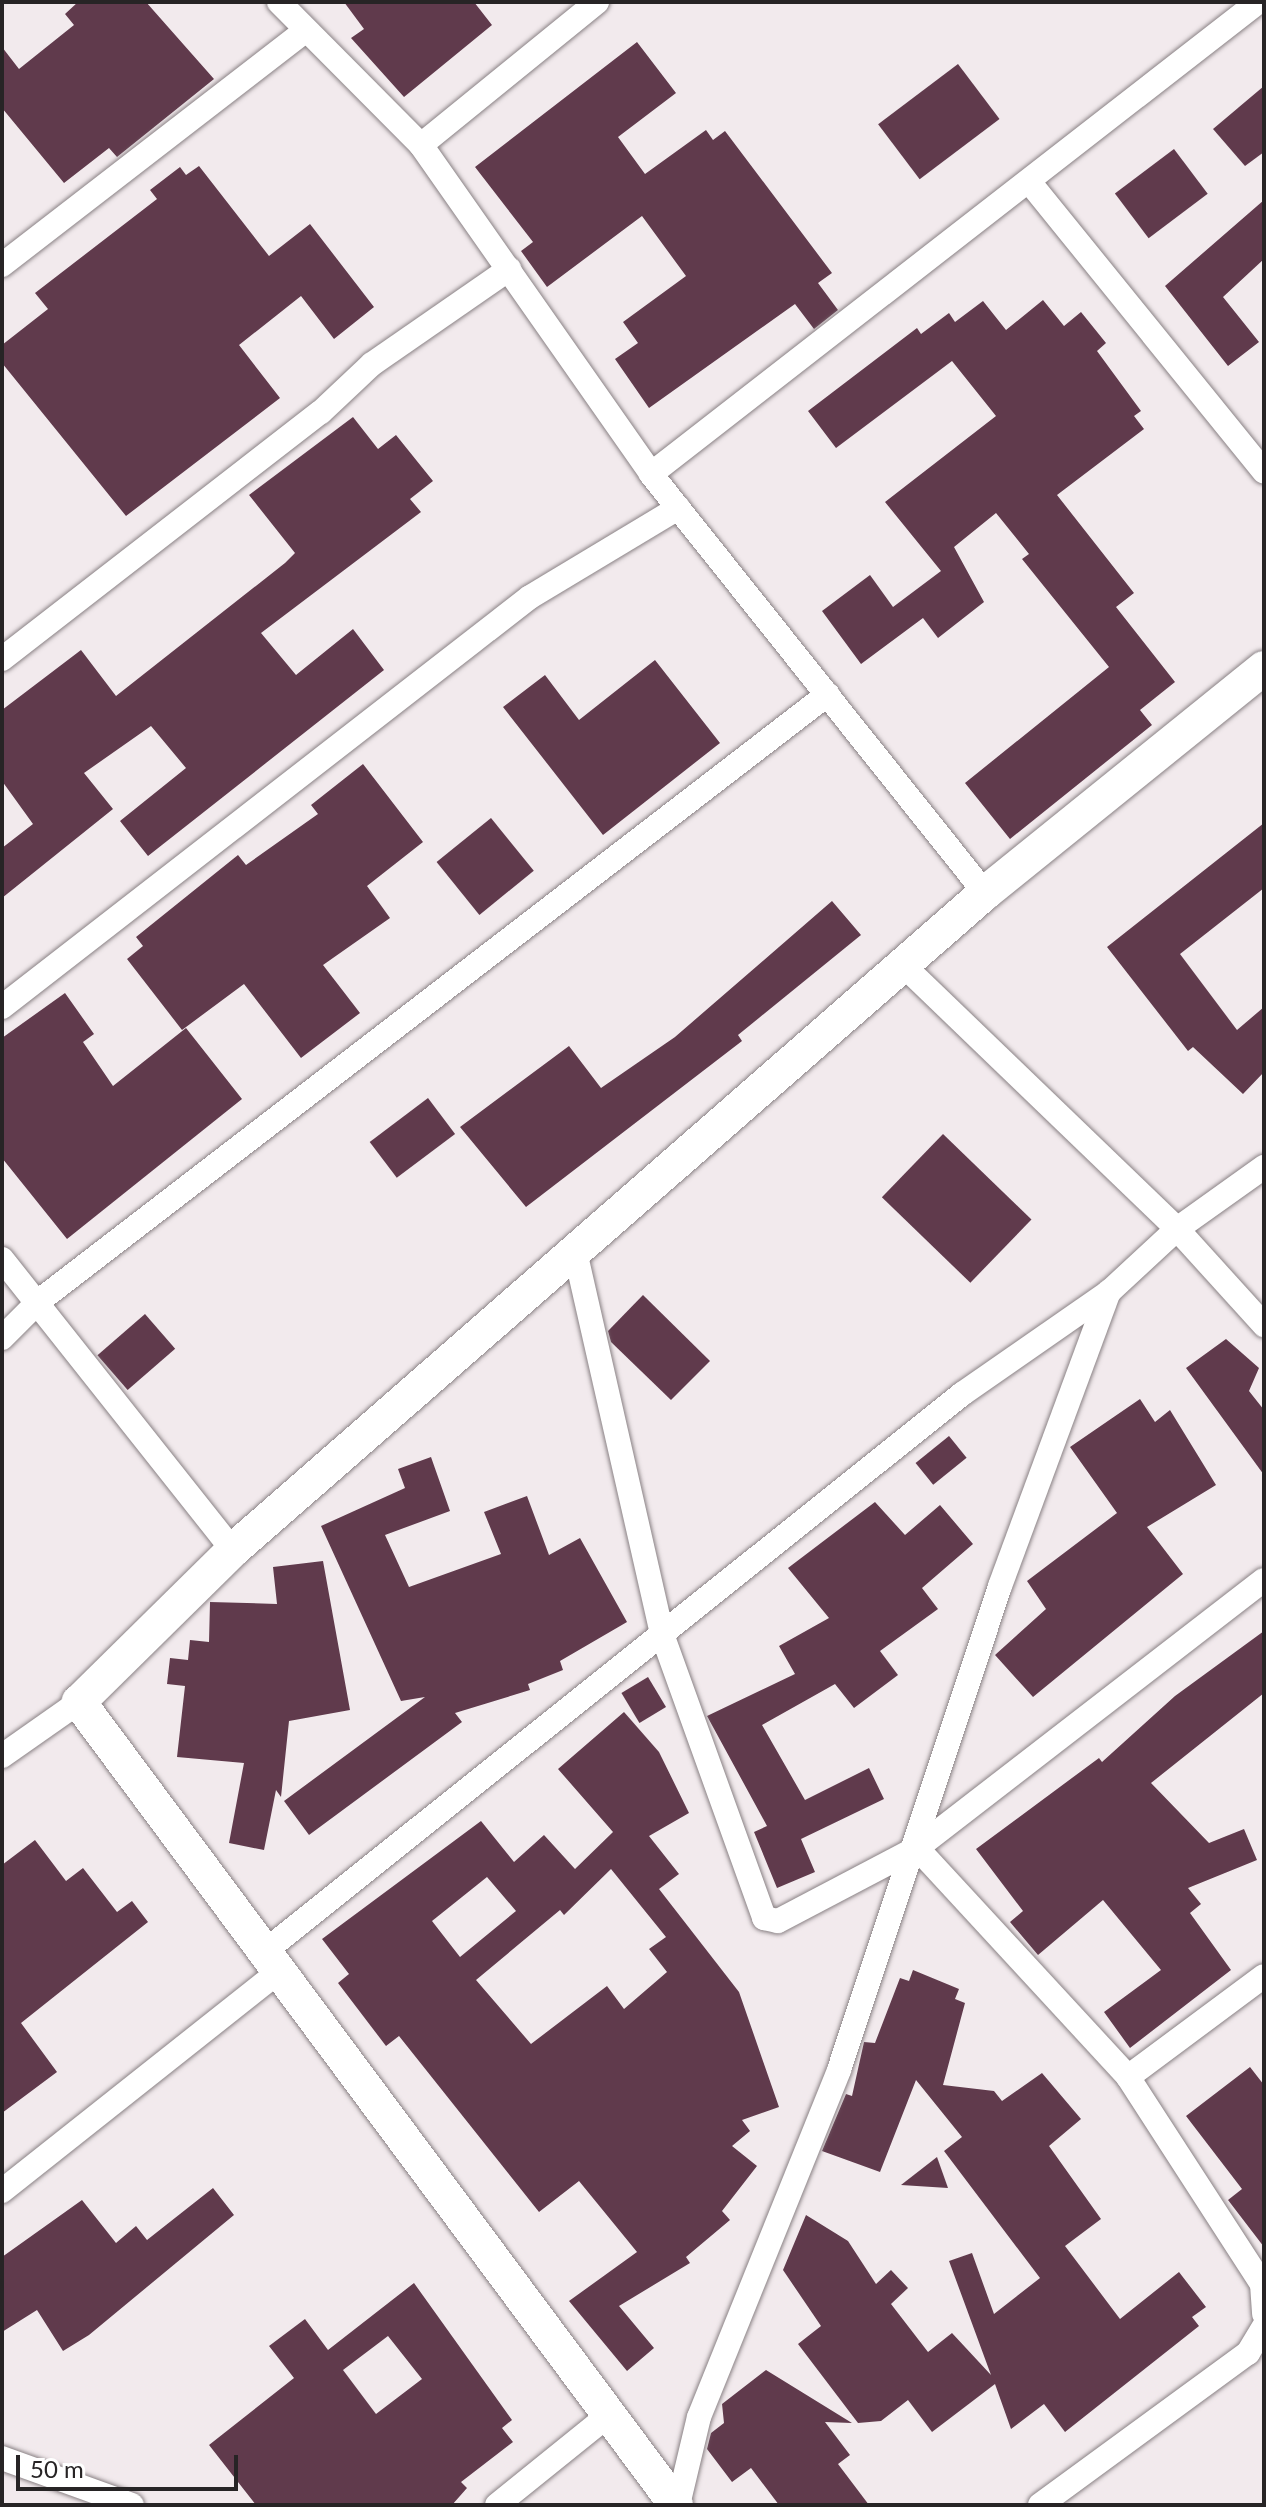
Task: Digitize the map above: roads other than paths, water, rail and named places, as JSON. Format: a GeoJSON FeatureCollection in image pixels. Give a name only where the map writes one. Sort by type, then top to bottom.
{"type":"FeatureCollection","features":[{"type":"Feature","properties":{"kind":"street"},"geometry":{"type":"LineString","coordinates":[[279,2],[304,32],[421,145],[651,474],[985,893]]}},
{"type":"Feature","properties":{"kind":"street"},"geometry":{"type":"LineString","coordinates":[[421,145],[597,2]]}},
{"type":"Feature","properties":{"kind":"street"},"geometry":{"type":"LineString","coordinates":[[651,474],[1031,184],[1258,2]]}},
{"type":"Feature","properties":{"kind":"street"},"geometry":{"type":"LineString","coordinates":[[2,265],[304,32]]}},
{"type":"Feature","properties":{"kind":"street"},"geometry":{"type":"LineString","coordinates":[[1031,184],[1264,472]]}},
{"type":"Feature","properties":{"kind":"street"},"geometry":{"type":"LineString","coordinates":[[2,659],[321,412],[372,364],[509,269]]}},
{"type":"Feature","properties":{"kind":"street"},"geometry":{"type":"LineString","coordinates":[[2,1007],[530,597],[678,508]]}},
{"type":"Feature","properties":{"kind":"street"},"geometry":{"type":"LineString","coordinates":[[2,1756],[79,1702],[233,1550],[985,893],[1264,668]]}},
{"type":"Feature","properties":{"kind":"street"},"geometry":{"type":"LineString","coordinates":[[2,1338],[39,1301],[828,694]]}},
{"type":"Feature","properties":{"kind":"street"},"geometry":{"type":"LineString","coordinates":[[903,965],[1177,1229],[1264,1325]]}},
{"type":"Feature","properties":{"kind":"street"},"geometry":{"type":"LineString","coordinates":[[2,2191],[662,1634],[1006,1361],[1109,1292],[1177,1229],[1264,1167]]}},
{"type":"Feature","properties":{"kind":"street"},"geometry":{"type":"LineString","coordinates":[[575,1251],[662,1634],[764,1918],[778,1921],[917,1848],[1264,1580]]}},
{"type":"Feature","properties":{"kind":"street"},"geometry":{"type":"LineString","coordinates":[[2,1259],[39,1301],[233,1550]]}},
{"type":"Feature","properties":{"kind":"street"},"geometry":{"type":"LineString","coordinates":[[677,2505],[728,2338],[839,2070],[917,1848],[1000,1586],[1109,1292]]}},
{"type":"Feature","properties":{"kind":"street"},"geometry":{"type":"LineString","coordinates":[[79,1702],[606,2417],[677,2505]]}},
{"type":"Feature","properties":{"kind":"street"},"geometry":{"type":"LineString","coordinates":[[917,1848],[1128,2077],[1262,2284],[1264,2314]]}},
{"type":"Feature","properties":{"kind":"street"},"geometry":{"type":"LineString","coordinates":[[1128,2077],[1264,1976]]}},
{"type":"Feature","properties":{"kind":"street"},"geometry":{"type":"LineString","coordinates":[[1040,2505],[1248,2353],[1264,2326]]}},
{"type":"Feature","properties":{"kind":"street"},"geometry":{"type":"LineString","coordinates":[[497,2505],[606,2417]]}},
{"type":"Feature","properties":{"kind":"street"},"geometry":{"type":"LineString","coordinates":[[2,2458],[132,2505]]}}]}
